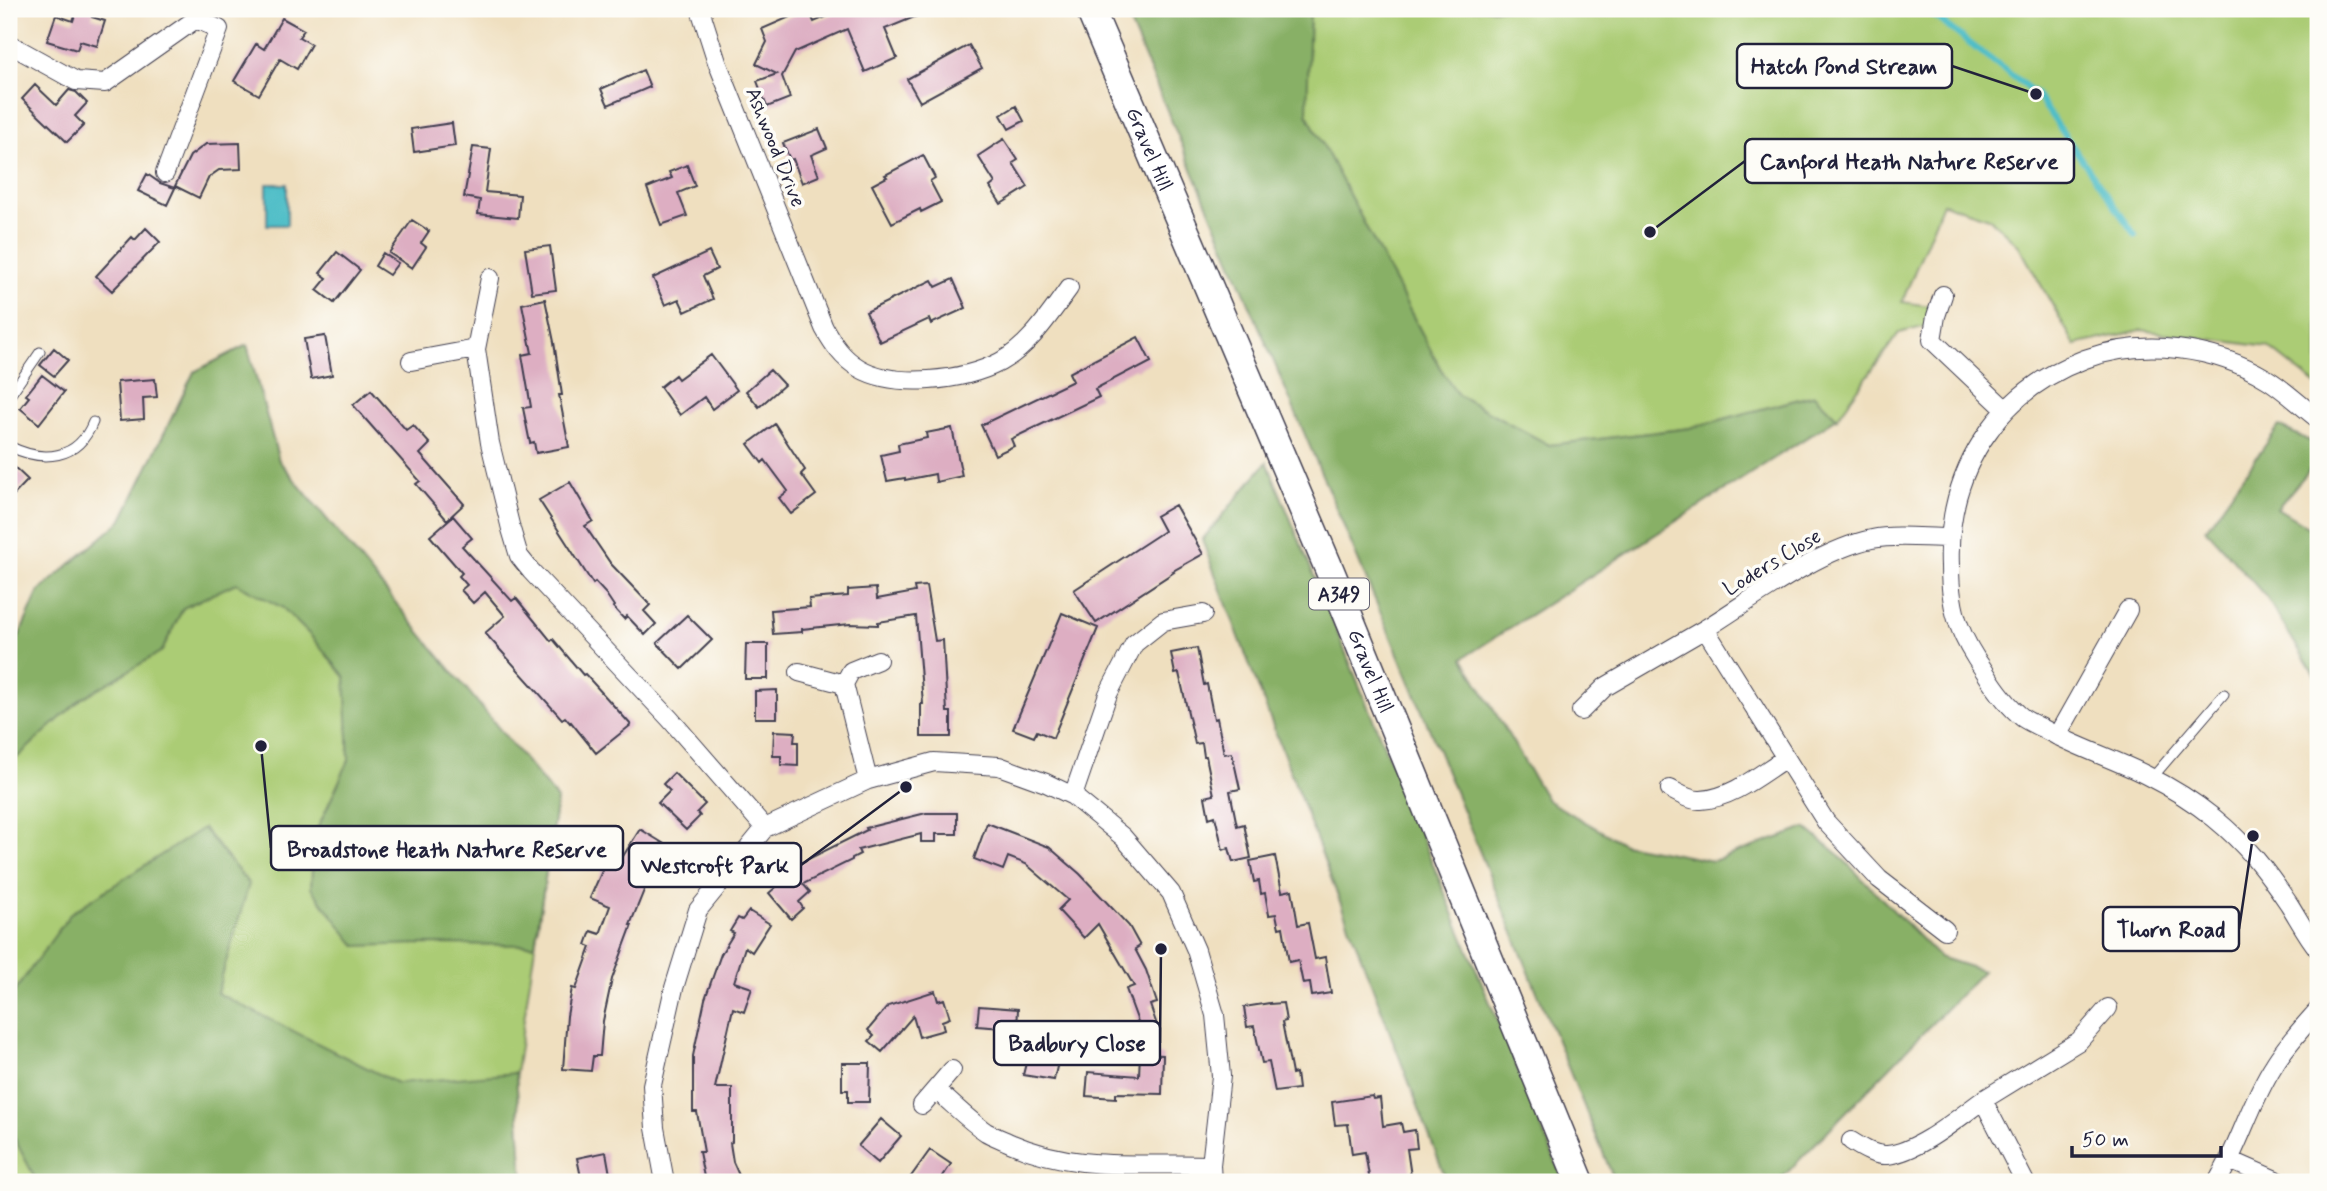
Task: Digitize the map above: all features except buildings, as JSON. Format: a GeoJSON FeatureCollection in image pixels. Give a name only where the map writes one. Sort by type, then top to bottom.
{"type":"FeatureCollection","features":[{"type":"Feature","properties":{"kind":"main road","name":"Gravel Hill"},"geometry":{"type":"LineString","coordinates":[[1090,9],[1330,571],[1580,1182]]}},
{"type":"Feature","properties":{"kind":"street","name":"Ashwood Drive"},"geometry":{"type":"LineString","coordinates":[[700,9],[717,62],[812,301],[836,349],[859,368],[887,379],[923,380],[965,374],[1000,362],[1037,330],[1069,288]]}},
{"type":"Feature","properties":{"kind":"street"},"geometry":{"type":"LineString","coordinates":[[9,44],[76,81],[104,83],[196,19],[219,29],[165,173]]}},
{"type":"Feature","properties":{"kind":"street"},"geometry":{"type":"LineString","coordinates":[[490,278],[476,349],[490,443],[519,555],[670,719],[765,828]]}},
{"type":"Feature","properties":{"kind":"street"},"geometry":{"type":"LineString","coordinates":[[1943,295],[1932,340],[2006,410]]}},
{"type":"Feature","properties":{"kind":"street"},"geometry":{"type":"LineString","coordinates":[[2318,419],[2269,380],[2232,360],[2199,352],[2137,347],[2105,352],[2073,364],[2042,381],[2006,410],[1969,461],[1949,538],[1951,589],[1958,625],[1975,658],[1995,687],[2023,718],[2152,778],[2186,797],[2248,848],[2318,949]]}},
{"type":"Feature","properties":{"kind":"street"},"geometry":{"type":"LineString","coordinates":[[411,361],[476,349]]}},
{"type":"Feature","properties":{"kind":"street","name":"Loders Close"},"geometry":{"type":"LineString","coordinates":[[1581,711],[1605,687],[1822,557],[1849,545],[1875,538],[1949,538]]}},
{"type":"Feature","properties":{"kind":"street"},"geometry":{"type":"LineString","coordinates":[[2057,736],[2128,610]]}},
{"type":"Feature","properties":{"kind":"street"},"geometry":{"type":"LineString","coordinates":[[1073,796],[1108,694],[1133,644],[1163,621],[1203,614]]}},
{"type":"Feature","properties":{"kind":"street"},"geometry":{"type":"LineString","coordinates":[[1705,629],[1784,760],[1826,822],[1879,878],[1945,930]]}},
{"type":"Feature","properties":{"kind":"street"},"geometry":{"type":"LineString","coordinates":[[868,780],[844,684],[851,671],[878,660]]}},
{"type":"Feature","properties":{"kind":"street"},"geometry":{"type":"LineString","coordinates":[[799,672],[844,684]]}},
{"type":"Feature","properties":{"kind":"street"},"geometry":{"type":"LineString","coordinates":[[1671,789],[1687,798],[1700,800],[1730,793],[1784,760]]}},
{"type":"Feature","properties":{"kind":"street"},"geometry":{"type":"LineString","coordinates":[[665,1182],[655,1128],[652,1085],[674,988],[698,910],[765,828],[868,780],[934,762],[999,766],[1073,796],[1122,837],[1171,893],[1196,950],[1215,1015],[1221,1076],[1212,1174],[1173,1163],[1112,1166],[1069,1161],[1029,1151],[988,1133],[936,1090]]}},
{"type":"Feature","properties":{"kind":"street"},"geometry":{"type":"LineString","coordinates":[[1851,1141],[1867,1151],[1885,1155],[1910,1147],[2079,1041],[2108,1008]]}},
{"type":"Feature","properties":{"kind":"street"},"geometry":{"type":"LineString","coordinates":[[2217,1182],[2274,1065],[2318,1010]]}},
{"type":"Feature","properties":{"kind":"street"},"geometry":{"type":"LineString","coordinates":[[922,1105],[952,1070]]}},
{"type":"Feature","properties":{"kind":"street"},"geometry":{"type":"LineString","coordinates":[[1983,1100],[2025,1182]]}},
{"type":"Feature","properties":{"kind":"street"},"geometry":{"type":"LineString","coordinates":[[2230,1160],[2280,1182]]}},
{"type":"Feature","properties":{"kind":"lane"},"geometry":{"type":"LineString","coordinates":[[9,397],[40,352]]}},
{"type":"Feature","properties":{"kind":"lane"},"geometry":{"type":"LineString","coordinates":[[9,446],[24,454],[49,457],[74,449],[88,435],[93,422]]}},
{"type":"Feature","properties":{"kind":"lane"},"geometry":{"type":"LineString","coordinates":[[2152,778],[2224,694]]}},
{"type":"Feature","properties":{"kind":"green space"},"geometry":{"type":"Polygon","coordinates":[[[1124,9],[1310,9],[1307,114],[1440,368],[1458,395],[1549,445],[1690,428],[1814,395],[1837,418],[1463,658],[1547,800],[1624,844],[1713,861],[1806,828],[1840,856],[1939,957],[1983,971],[1778,1182],[1615,1182],[1413,689],[1124,9]]]}},
{"type":"Feature","properties":{"kind":"green space"},"geometry":{"type":"Polygon","coordinates":[[[1310,9],[2318,9],[2318,386],[2268,347],[2141,330],[2075,345],[2019,246],[1989,218],[1943,203],[1902,302],[1931,306],[1927,326],[1899,333],[1837,418],[1814,395],[1690,428],[1549,445],[1458,395],[1440,368],[1306,114],[1310,9]]]}},
{"type":"Feature","properties":{"kind":"green space"},"geometry":{"type":"Polygon","coordinates":[[[247,345],[279,461],[557,799],[516,1073],[523,1182],[9,1182],[9,659],[39,591],[122,520],[194,372],[247,345]]]}},
{"type":"Feature","properties":{"kind":"green space"},"geometry":{"type":"Polygon","coordinates":[[[247,345],[279,461],[557,799],[535,945],[356,946],[311,888],[314,836],[349,760],[345,677],[283,608],[236,583],[183,608],[162,651],[81,699],[9,765],[9,659],[39,591],[122,520],[194,372],[247,345]]]}},
{"type":"Feature","properties":{"kind":"green space"},"geometry":{"type":"Polygon","coordinates":[[[2279,426],[2318,445],[2318,460],[2277,508],[2318,533],[2318,684],[2266,597],[2206,529],[2279,426]]]}},
{"type":"Feature","properties":{"kind":"green space"},"geometry":{"type":"Polygon","coordinates":[[[1267,462],[1564,1182],[1447,1182],[1202,540],[1267,462]]]}},
{"type":"Feature","properties":{"kind":"green space"},"geometry":{"type":"Polygon","coordinates":[[[203,828],[249,884],[217,993],[397,1083],[516,1073],[523,1182],[37,1182],[9,1128],[9,999],[71,913],[203,828]]]}},
{"type":"Feature","properties":{"kind":"water"},"geometry":{"type":"Polygon","coordinates":[[[267,184],[287,184],[287,225],[267,225],[267,184]]]}},
{"type":"Feature","properties":{"kind":"waterway"},"geometry":{"type":"LineString","coordinates":[[1925,9],[2036,94],[2135,235]]}},
{"type":"Feature","properties":{"kind":"place","name":"Hatch Pond Stream"},"geometry":{"type":"Point","coordinates":[2036,94]}},
{"type":"Feature","properties":{"kind":"place","name":"Canford Heath Nature Reserve"},"geometry":{"type":"Point","coordinates":[1650,232]}},
{"type":"Feature","properties":{"kind":"place","name":"Broadstone Heath Nature Reserve"},"geometry":{"type":"Point","coordinates":[261,746]}},
{"type":"Feature","properties":{"kind":"place","name":"Westcroft Park"},"geometry":{"type":"Point","coordinates":[906,787]}},
{"type":"Feature","properties":{"kind":"place","name":"Thorn Road"},"geometry":{"type":"Point","coordinates":[2253,836]}},
{"type":"Feature","properties":{"kind":"place","name":"Badbury Close"},"geometry":{"type":"Point","coordinates":[1161,949]}}]}
